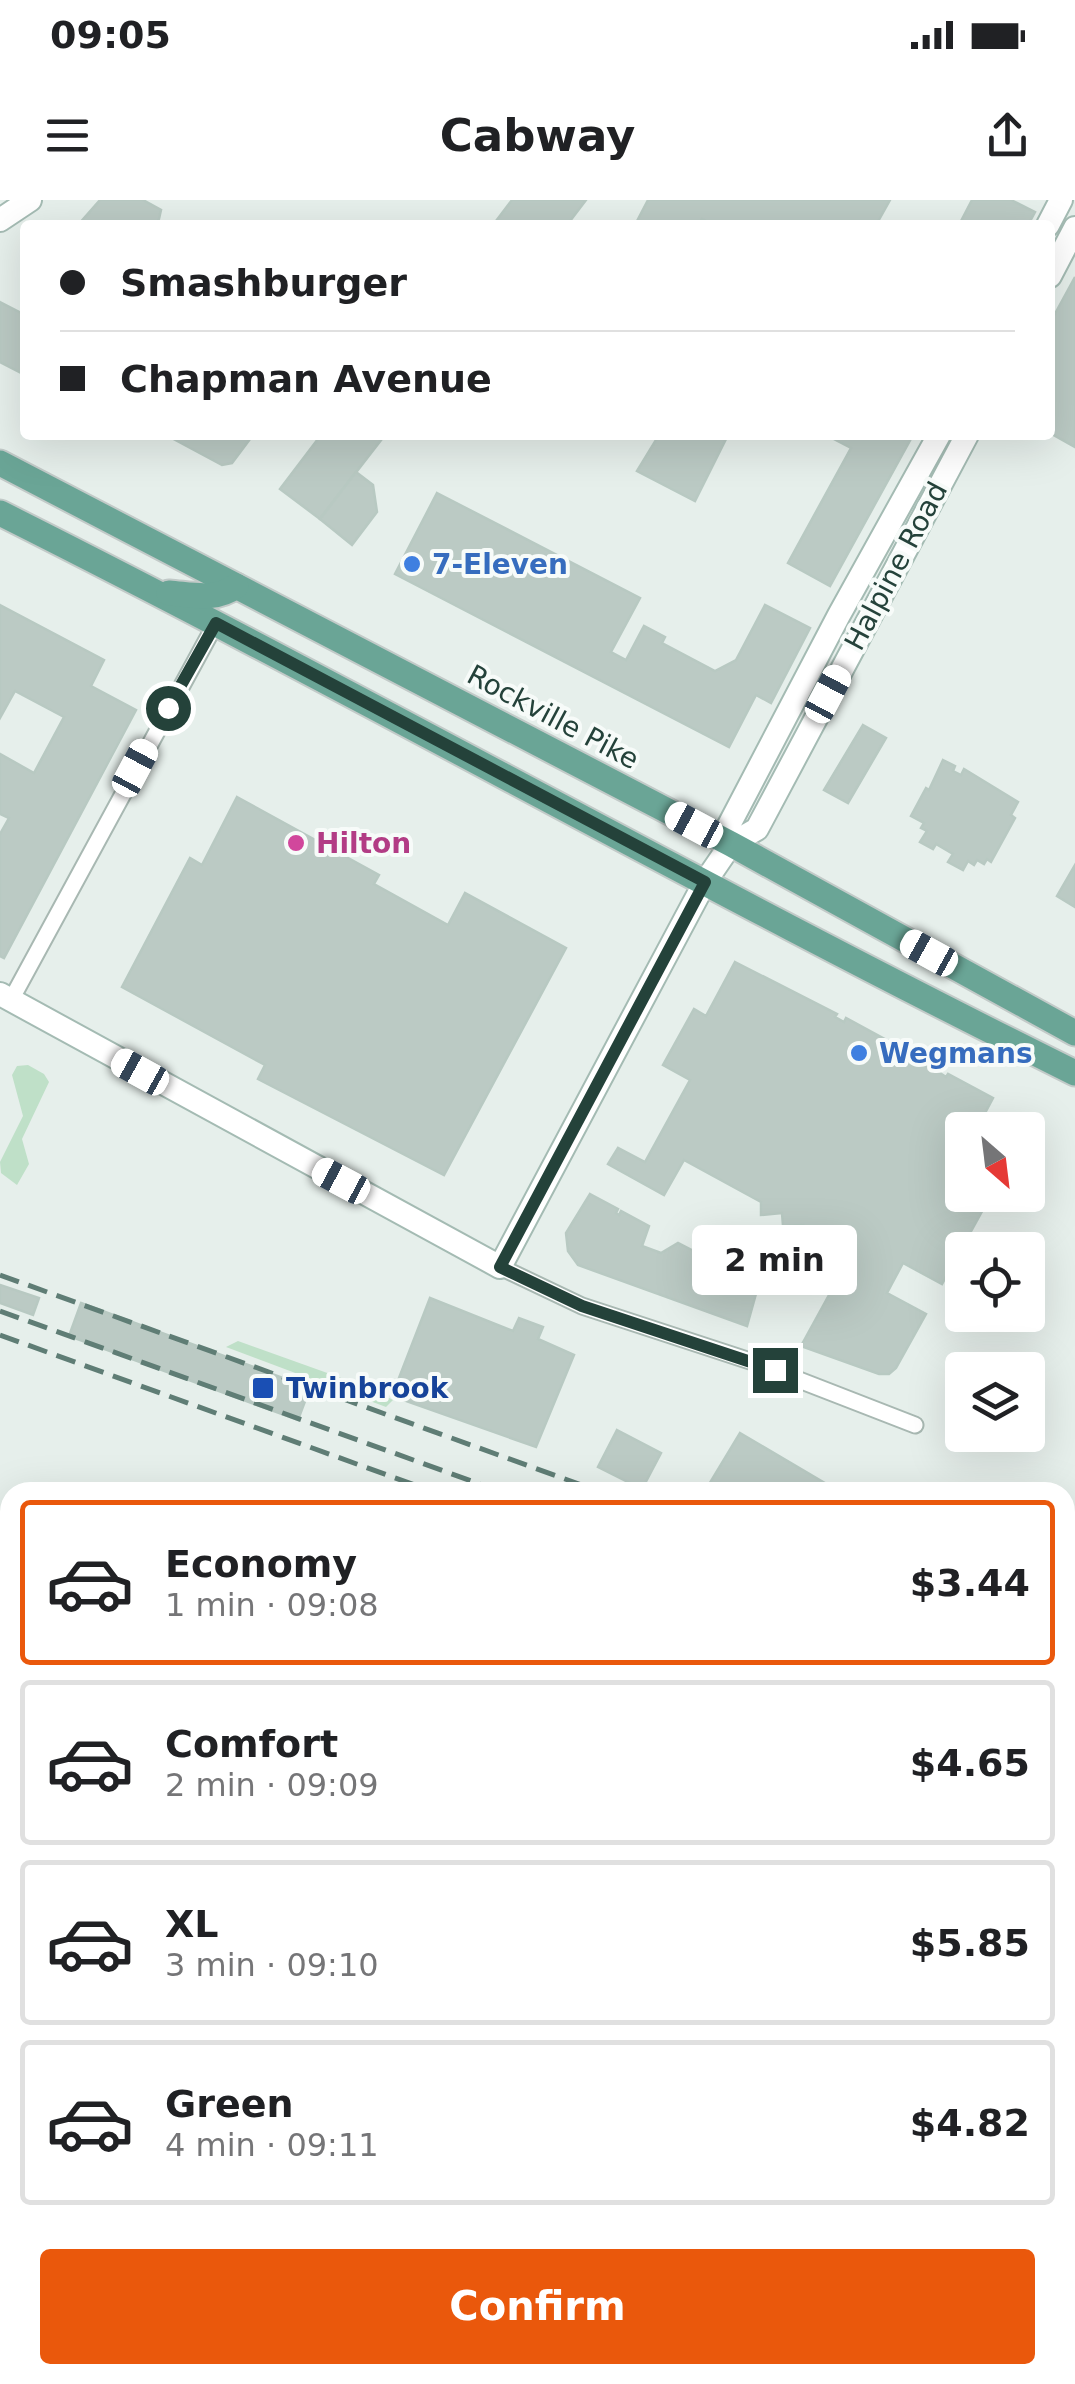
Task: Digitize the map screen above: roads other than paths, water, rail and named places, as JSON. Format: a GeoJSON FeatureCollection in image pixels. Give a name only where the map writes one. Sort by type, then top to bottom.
{"type":"FeatureCollection","features":[{"type":"Feature","properties":{"kind":"main road","name":"Rockville Pike"},"geometry":{"type":"LineString","coordinates":[[0,462],[731,844],[1075,1033]]}},
{"type":"Feature","properties":{"kind":"main road"},"geometry":{"type":"LineString","coordinates":[[0,513],[159,592],[822,947],[1075,1073]]}},
{"type":"Feature","properties":{"kind":"main road"},"geometry":{"type":"LineString","coordinates":[[159,592],[208,597],[236,586]]}},
{"type":"Feature","properties":{"kind":"main road"},"geometry":{"type":"LineString","coordinates":[[216,623],[226,615],[245,610],[285,613]]}},
{"type":"Feature","properties":{"kind":"street"},"geometry":{"type":"LineString","coordinates":[[0,220],[30,200]]}},
{"type":"Feature","properties":{"kind":"street"},"geometry":{"type":"LineString","coordinates":[[1055,266],[1075,228]]}},
{"type":"Feature","properties":{"kind":"street","name":"Halpine Road"},"geometry":{"type":"LineString","coordinates":[[731,844],[728,827],[935,440]]}},
{"type":"Feature","properties":{"kind":"street","name":"Halpine Road"},"geometry":{"type":"LineString","coordinates":[[500,1267],[705,882],[731,844],[757,828],[964,440]]}},
{"type":"Feature","properties":{"kind":"street"},"geometry":{"type":"LineString","coordinates":[[216,623],[5,997],[500,1267],[582,1306],[750,1361],[915,1425]]}},
{"type":"Feature","properties":{"kind":"railway"},"geometry":{"type":"LineString","coordinates":[[0,1275],[573,1482]]}},
{"type":"Feature","properties":{"kind":"railway"},"geometry":{"type":"LineString","coordinates":[[0,1311],[474,1482]]}},
{"type":"Feature","properties":{"kind":"railway"},"geometry":{"type":"LineString","coordinates":[[0,1335],[406,1482]]}},
{"type":"Feature","properties":{"kind":"place","name":"7-Eleven"},"geometry":{"type":"Point","coordinates":[412,564]}},
{"type":"Feature","properties":{"kind":"place","name":"Hilton"},"geometry":{"type":"Point","coordinates":[296,843]}},
{"type":"Feature","properties":{"kind":"place","name":"Wegmans"},"geometry":{"type":"Point","coordinates":[859,1053]}},
{"type":"Feature","properties":{"kind":"place","name":"Twinbrook"},"geometry":{"type":"Point","coordinates":[263,1388]}}]}
